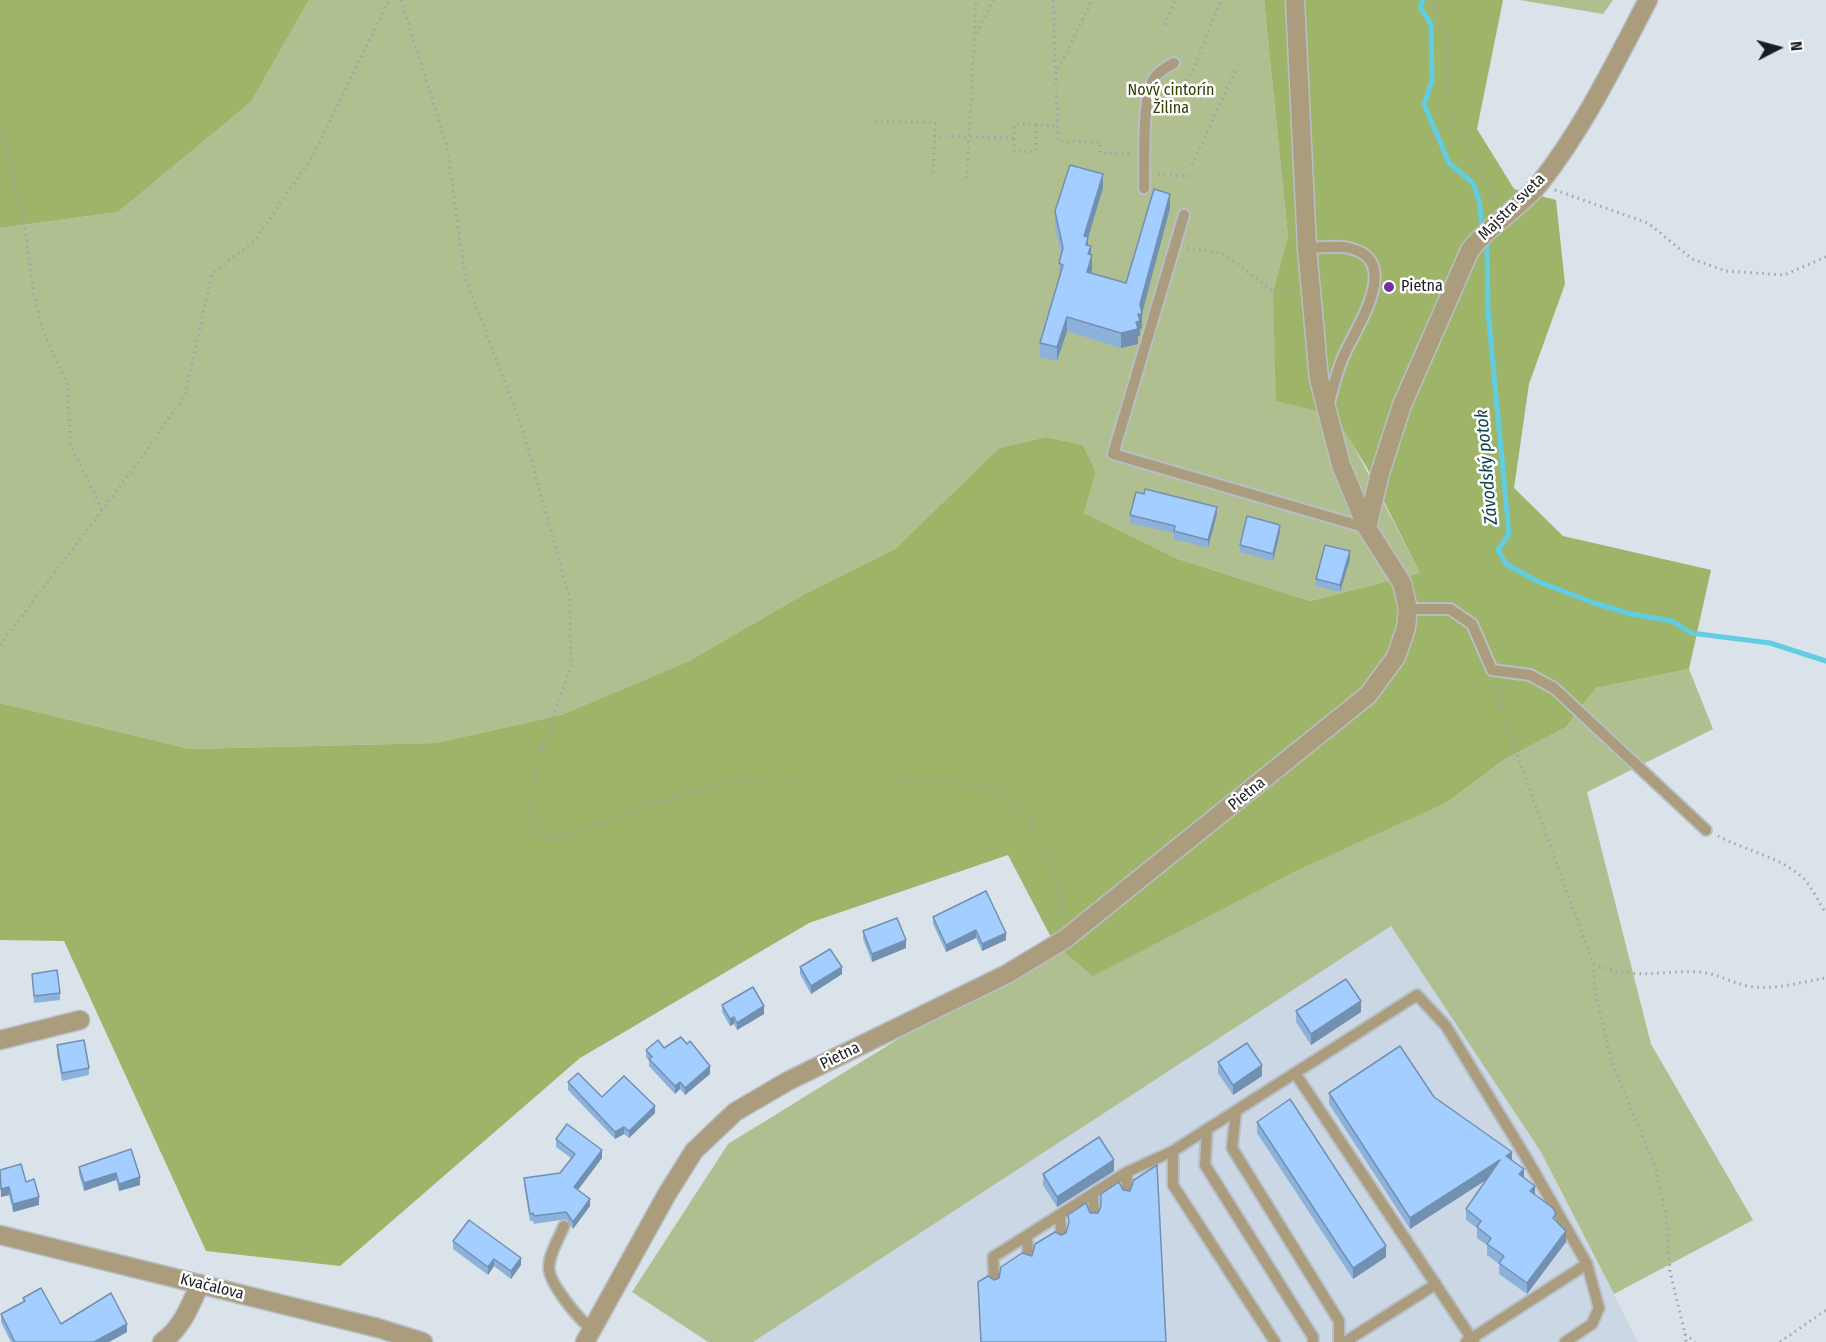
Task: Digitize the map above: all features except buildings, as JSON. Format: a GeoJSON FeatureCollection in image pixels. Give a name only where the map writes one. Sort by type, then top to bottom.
{"type":"FeatureCollection","features":[{"type":"Feature","properties":{"kind":"street","name":"Pietna"},"geometry":{"type":"LineString","coordinates":[[588,1336],[667,1194],[694,1151],[735,1112],[788,1081],[1007,974],[1065,939],[1368,695],[1396,657],[1406,627],[1408,609],[1402,583],[1367,528],[1341,465],[1326,411],[1315,350],[1307,248],[1295,0]]}},
{"type":"Feature","properties":{"kind":"street","name":"Majstra sveta"},"geometry":{"type":"LineString","coordinates":[[1367,528],[1380,473],[1402,405],[1470,250],[1484,233],[1539,185],[1589,112],[1648,0]]}},
{"type":"Feature","properties":{"kind":"street"},"geometry":{"type":"LineString","coordinates":[[0,1040],[80,1020]]}},
{"type":"Feature","properties":{"kind":"street","name":"Kvačalova"},"geometry":{"type":"LineString","coordinates":[[0,1235],[378,1328],[423,1342]]}},
{"type":"Feature","properties":{"kind":"street"},"geometry":{"type":"LineString","coordinates":[[162,1342],[175,1332],[182,1322],[200,1284]]}},
{"type":"Feature","properties":{"kind":"lane"},"geometry":{"type":"LineString","coordinates":[[1144,188],[1151,84],[1160,71],[1174,63]]}},
{"type":"Feature","properties":{"kind":"lane"},"geometry":{"type":"LineString","coordinates":[[1184,215],[1113,454],[1367,528]]}},
{"type":"Feature","properties":{"kind":"lane"},"geometry":{"type":"LineString","coordinates":[[1307,248],[1350,248],[1368,259],[1376,277],[1374,293],[1344,356],[1326,411]]}},
{"type":"Feature","properties":{"kind":"lane"},"geometry":{"type":"LineString","coordinates":[[1408,609],[1450,609],[1472,624],[1492,670],[1530,675],[1554,688],[1706,830]]}},
{"type":"Feature","properties":{"kind":"lane"},"geometry":{"type":"LineString","coordinates":[[994,1276],[993,1257],[1127,1172],[1173,1151],[1207,1130],[1417,995],[1446,1026],[1527,1159],[1587,1264],[1599,1308],[1592,1324],[1565,1342]]}},
{"type":"Feature","properties":{"kind":"lane"},"geometry":{"type":"LineString","coordinates":[[1295,1073],[1436,1284],[1470,1341],[1587,1264]]}},
{"type":"Feature","properties":{"kind":"lane"},"geometry":{"type":"LineString","coordinates":[[1236,1111],[1232,1148],[1339,1320],[1339,1342]]}},
{"type":"Feature","properties":{"kind":"lane"},"geometry":{"type":"LineString","coordinates":[[1207,1130],[1205,1165],[1313,1337],[1312,1342]]}},
{"type":"Feature","properties":{"kind":"lane"},"geometry":{"type":"LineString","coordinates":[[1173,1151],[1173,1185],[1275,1342]]}},
{"type":"Feature","properties":{"kind":"lane"},"geometry":{"type":"LineString","coordinates":[[1127,1172],[1127,1188]]}},
{"type":"Feature","properties":{"kind":"lane"},"geometry":{"type":"LineString","coordinates":[[1093,1194],[1094,1210]]}},
{"type":"Feature","properties":{"kind":"lane"},"geometry":{"type":"LineString","coordinates":[[1060,1215],[1061,1231]]}},
{"type":"Feature","properties":{"kind":"lane"},"geometry":{"type":"LineString","coordinates":[[564,1226],[549,1265],[550,1277],[582,1323],[588,1336]]}},
{"type":"Feature","properties":{"kind":"lane"},"geometry":{"type":"LineString","coordinates":[[1027,1236],[1028,1253]]}},
{"type":"Feature","properties":{"kind":"lane"},"geometry":{"type":"LineString","coordinates":[[1346,1342],[1436,1284]]}},
{"type":"Feature","properties":{"kind":"path"},"geometry":{"type":"LineString","coordinates":[[0,645],[185,395],[212,274],[256,239],[314,154],[389,0]]}},
{"type":"Feature","properties":{"kind":"path"},"geometry":{"type":"LineString","coordinates":[[401,0],[447,146],[465,277],[522,427],[570,599],[571,666],[539,757],[531,814],[537,834],[549,838],[568,835],[646,805],[726,782],[860,776],[981,785],[1009,799],[1027,813],[1061,894],[1065,939]]}},
{"type":"Feature","properties":{"kind":"path"},"geometry":{"type":"LineString","coordinates":[[967,178],[976,0]]}},
{"type":"Feature","properties":{"kind":"path"},"geometry":{"type":"LineString","coordinates":[[975,35],[993,0]]}},
{"type":"Feature","properties":{"kind":"path"},"geometry":{"type":"LineString","coordinates":[[1053,0],[1058,141],[1100,142],[1100,153],[1145,154]]}},
{"type":"Feature","properties":{"kind":"path"},"geometry":{"type":"LineString","coordinates":[[1056,76],[1092,0]]}},
{"type":"Feature","properties":{"kind":"path"},"geometry":{"type":"LineString","coordinates":[[1165,25],[1175,0]]}},
{"type":"Feature","properties":{"kind":"path"},"geometry":{"type":"LineString","coordinates":[[1180,91],[1194,68],[1221,0]]}},
{"type":"Feature","properties":{"kind":"path"},"geometry":{"type":"LineString","coordinates":[[1434,0],[1450,53],[1444,98],[1447,110],[1472,159],[1489,185],[1502,217]]}},
{"type":"Feature","properties":{"kind":"path"},"geometry":{"type":"LineString","coordinates":[[1192,165],[1237,67]]}},
{"type":"Feature","properties":{"kind":"path"},"geometry":{"type":"LineString","coordinates":[[875,121],[935,123],[933,175]]}},
{"type":"Feature","properties":{"kind":"path"},"geometry":{"type":"LineString","coordinates":[[0,123],[26,234],[34,296],[43,331],[67,384],[71,446],[102,510]]}},
{"type":"Feature","properties":{"kind":"path"},"geometry":{"type":"LineString","coordinates":[[1036,125],[1035,152],[1014,152],[1015,124],[1036,125],[1057,126]]}},
{"type":"Feature","properties":{"kind":"path"},"geometry":{"type":"LineString","coordinates":[[934,136],[1015,138]]}},
{"type":"Feature","properties":{"kind":"path"},"geometry":{"type":"LineString","coordinates":[[1144,175],[1192,176]]}},
{"type":"Feature","properties":{"kind":"path"},"geometry":{"type":"LineString","coordinates":[[1539,185],[1648,222],[1692,259],[1726,271],[1784,275],[1826,257]]}},
{"type":"Feature","properties":{"kind":"path"},"geometry":{"type":"LineString","coordinates":[[1175,247],[1222,254],[1273,291]]}},
{"type":"Feature","properties":{"kind":"path"},"geometry":{"type":"LineString","coordinates":[[1492,670],[1509,732],[1593,964],[1595,992],[1611,1060],[1655,1167],[1666,1216],[1670,1270],[1686,1342]]}},
{"type":"Feature","properties":{"kind":"path"},"geometry":{"type":"LineString","coordinates":[[1706,830],[1737,846],[1768,856],[1803,878],[1826,914]]}},
{"type":"Feature","properties":{"kind":"path"},"geometry":{"type":"LineString","coordinates":[[1593,964],[1616,972],[1644,976],[1698,972],[1718,975],[1746,986],[1767,988],[1826,978]]}},
{"type":"Feature","properties":{"kind":"path"},"geometry":{"type":"LineString","coordinates":[[1780,1342],[1826,1310]]}},
{"type":"Feature","properties":{"kind":"path"},"geometry":{"type":"LineString","coordinates":[[1685,1334],[1695,1342]]}},
{"type":"Feature","properties":{"kind":"shaded area"},"geometry":{"type":"Polygon","coordinates":[[[1392,925],[1541,1152],[1638,1342],[753,1342],[1392,925]]]}},
{"type":"Feature","properties":{"kind":"green space"},"geometry":{"type":"Polygon","coordinates":[[[0,0],[309,0],[251,102],[118,212],[0,228],[0,0]]]}},
{"type":"Feature","properties":{"kind":"green space","name":"Nový cintorín Žilina"},"geometry":{"type":"Polygon","coordinates":[[[309,0],[1264,0],[1288,237],[1273,291],[1420,573],[1310,601],[1178,559],[1084,513],[1096,472],[1083,445],[1046,437],[999,448],[895,549],[808,592],[689,661],[561,715],[436,743],[190,749],[0,703],[0,228],[118,212],[251,102],[309,0]]]}},
{"type":"Feature","properties":{"kind":"green space"},"geometry":{"type":"Polygon","coordinates":[[[1264,0],[1503,0],[1477,129],[1514,189],[1556,200],[1565,284],[1529,384],[1514,488],[1563,536],[1711,570],[1689,669],[1596,688],[1566,727],[1505,759],[1446,803],[1292,873],[1093,976],[1054,943],[1008,855],[809,923],[580,1058],[340,1266],[206,1251],[64,941],[0,940],[0,703],[190,749],[436,743],[561,715],[689,661],[808,592],[895,549],[999,448],[1046,437],[1083,445],[1096,472],[1084,513],[1178,559],[1310,601],[1420,573],[1367,468],[1335,415],[1276,401],[1273,291],[1288,237],[1264,0]]]}},
{"type":"Feature","properties":{"kind":"green space"},"geometry":{"type":"Polygon","coordinates":[[[1520,0],[1613,0],[1603,14],[1520,0]]]}},
{"type":"Feature","properties":{"kind":"green space"},"geometry":{"type":"Polygon","coordinates":[[[1689,669],[1713,729],[1587,792],[1651,1044],[1753,1220],[1614,1294],[1541,1152],[1391,926],[753,1342],[708,1342],[632,1292],[728,1144],[1054,943],[1292,873],[1446,803],[1505,759],[1566,727],[1596,688],[1689,669]]]}},
{"type":"Feature","properties":{"kind":"waterway","name":"Závodský potok"},"geometry":{"type":"LineString","coordinates":[[1423,0],[1420,7],[1431,24],[1432,81],[1424,104],[1449,163],[1473,183],[1479,200],[1482,227],[1487,241],[1488,311],[1509,534],[1498,550],[1506,564],[1537,581],[1594,603],[1631,614],[1672,621],[1691,633],[1770,643],[1826,661]]}},
{"type":"Feature","properties":{"kind":"place","name":"Pietna"},"geometry":{"type":"Point","coordinates":[1389,287]}}]}
